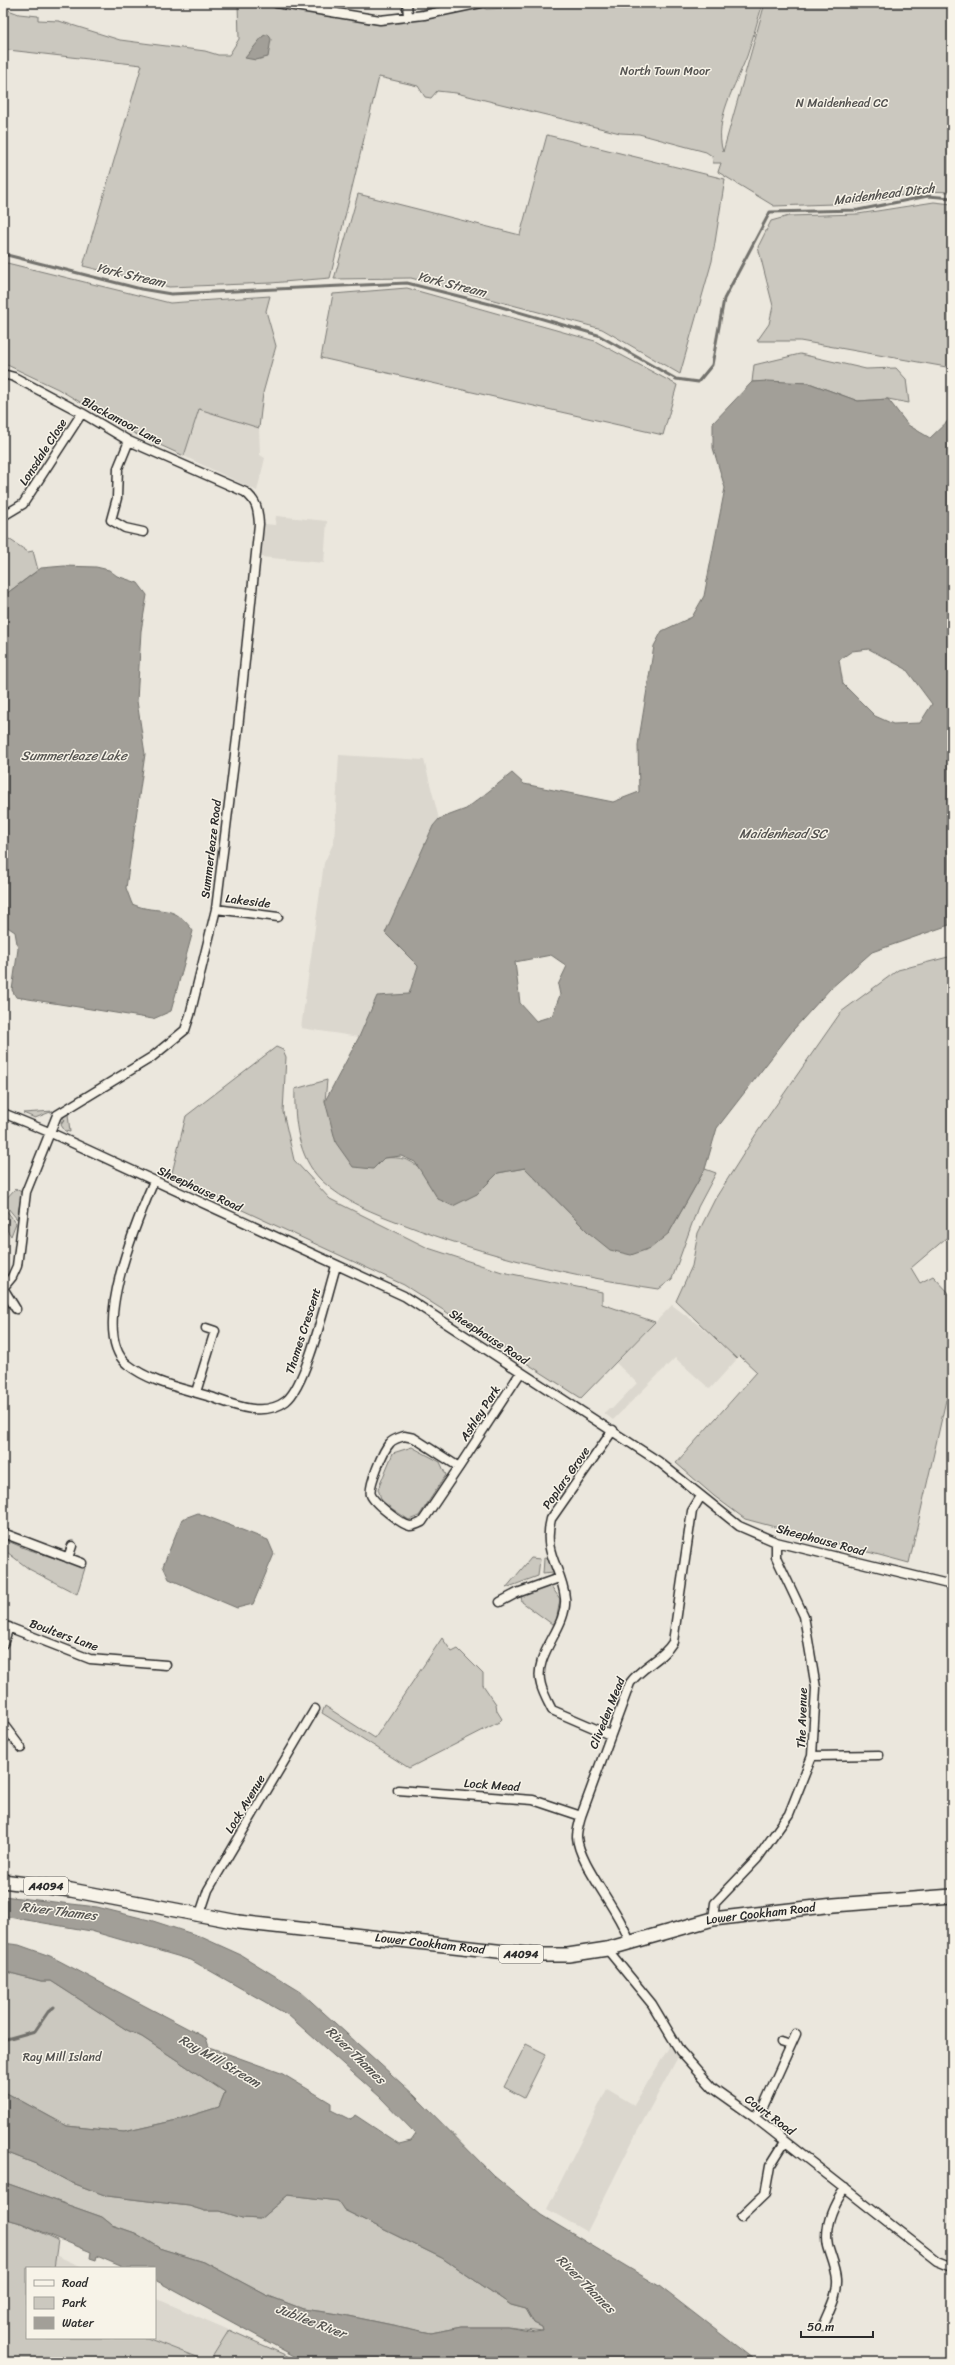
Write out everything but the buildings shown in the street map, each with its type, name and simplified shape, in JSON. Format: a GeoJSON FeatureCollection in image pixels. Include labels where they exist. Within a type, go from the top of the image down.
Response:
{"type":"FeatureCollection","features":[{"type":"Feature","properties":{"kind":"main road","name":"Lower Cookham Road"},"geometry":{"type":"LineString","coordinates":[[3,1881],[71,1890],[238,1922],[534,1955],[568,1955],[607,1949],[630,1944],[713,1919],[834,1905],[952,1896]]}},
{"type":"Feature","properties":{"kind":"street"},"geometry":{"type":"LineString","coordinates":[[276,3],[380,20],[481,3]]}},
{"type":"Feature","properties":{"kind":"street"},"geometry":{"type":"LineString","coordinates":[[407,3],[408,16]]}},
{"type":"Feature","properties":{"kind":"street","name":"Blackamoor Lane"},"geometry":{"type":"LineString","coordinates":[[3,374],[14,377],[82,413],[129,441],[252,497]]}},
{"type":"Feature","properties":{"kind":"street","name":"Lonsdale Close"},"geometry":{"type":"LineString","coordinates":[[3,516],[23,504],[82,413]]}},
{"type":"Feature","properties":{"kind":"street"},"geometry":{"type":"LineString","coordinates":[[129,441],[118,468],[116,498],[110,520],[125,528],[143,532]]}},
{"type":"Feature","properties":{"kind":"street","name":"Summerleaze Road"},"geometry":{"type":"LineString","coordinates":[[3,1288],[12,1278],[17,1266],[26,1192],[57,1115],[152,1056],[185,1030],[190,1016],[216,909],[237,738],[258,539],[257,505],[252,497]]}},
{"type":"Feature","properties":{"kind":"street","name":"Lakeside"},"geometry":{"type":"LineString","coordinates":[[216,909],[278,917]]}},
{"type":"Feature","properties":{"kind":"street","name":"Sheephouse Road"},"geometry":{"type":"LineString","coordinates":[[3,1113],[49,1132],[336,1266],[404,1296],[613,1430],[658,1461],[739,1526],[776,1542],[952,1585]]}},
{"type":"Feature","properties":{"kind":"street","name":"Thames Crescent"},"geometry":{"type":"LineString","coordinates":[[154,1181],[123,1259],[113,1314],[113,1339],[126,1363],[149,1379],[196,1392],[247,1410],[267,1408],[286,1401],[301,1380],[336,1266]]}},
{"type":"Feature","properties":{"kind":"street"},"geometry":{"type":"LineString","coordinates":[[3,1288],[16,1309]]}},
{"type":"Feature","properties":{"kind":"street"},"geometry":{"type":"LineString","coordinates":[[196,1392],[216,1327],[206,1328]]}},
{"type":"Feature","properties":{"kind":"street","name":"Ashley Park"},"geometry":{"type":"LineString","coordinates":[[459,1467],[414,1438],[399,1438],[390,1442],[387,1447],[373,1481],[372,1496],[399,1521],[410,1526],[422,1522],[459,1467],[521,1372]]}},
{"type":"Feature","properties":{"kind":"street","name":"Poplars Grove"},"geometry":{"type":"LineString","coordinates":[[610,1735],[552,1710],[540,1684],[541,1666],[562,1618],[565,1599],[548,1545],[547,1533],[551,1519],[613,1430]]}},
{"type":"Feature","properties":{"kind":"street","name":"Cliveden Mead"},"geometry":{"type":"LineString","coordinates":[[630,1944],[626,1930],[584,1858],[577,1837],[581,1816],[630,1683],[638,1671],[666,1653],[673,1642],[692,1511],[700,1496]]}},
{"type":"Feature","properties":{"kind":"street"},"geometry":{"type":"LineString","coordinates":[[3,1534],[82,1563]]}},
{"type":"Feature","properties":{"kind":"street","name":"The Avenue"},"geometry":{"type":"LineString","coordinates":[[713,1919],[716,1903],[756,1859],[789,1814],[812,1756],[816,1688],[808,1638],[804,1616],[776,1557],[776,1542]]}},
{"type":"Feature","properties":{"kind":"street"},"geometry":{"type":"LineString","coordinates":[[68,1558],[72,1546]]}},
{"type":"Feature","properties":{"kind":"street"},"geometry":{"type":"LineString","coordinates":[[500,1602],[517,1593],[559,1578]]}},
{"type":"Feature","properties":{"kind":"street"},"geometry":{"type":"LineString","coordinates":[[3,1644],[6,1626]]}},
{"type":"Feature","properties":{"kind":"street","name":"Boulters Lane"},"geometry":{"type":"LineString","coordinates":[[6,1626],[90,1659],[166,1665]]}},
{"type":"Feature","properties":{"kind":"street","name":"Lock Avenue"},"geometry":{"type":"LineString","coordinates":[[200,1914],[208,1890],[315,1709]]}},
{"type":"Feature","properties":{"kind":"street"},"geometry":{"type":"LineString","coordinates":[[3,1724],[21,1748]]}},
{"type":"Feature","properties":{"kind":"street"},"geometry":{"type":"LineString","coordinates":[[812,1756],[879,1755]]}},
{"type":"Feature","properties":{"kind":"street","name":"Lock Mead"},"geometry":{"type":"LineString","coordinates":[[398,1790],[533,1800],[581,1816]]}},
{"type":"Feature","properties":{"kind":"street","name":"Court Road"},"geometry":{"type":"LineString","coordinates":[[607,1949],[652,2004],[680,2051],[713,2088],[754,2117],[846,2188],[937,2261],[952,2267]]}},
{"type":"Feature","properties":{"kind":"street"},"geometry":{"type":"LineString","coordinates":[[754,2117],[763,2107],[796,2034]]}},
{"type":"Feature","properties":{"kind":"street"},"geometry":{"type":"LineString","coordinates":[[781,2042],[790,2045]]}},
{"type":"Feature","properties":{"kind":"street"},"geometry":{"type":"LineString","coordinates":[[741,2217],[765,2194],[770,2166],[785,2142]]}},
{"type":"Feature","properties":{"kind":"street"},"geometry":{"type":"LineString","coordinates":[[823,2325],[836,2294],[837,2278],[828,2244],[828,2227],[838,2199],[846,2188]]}},
{"type":"Feature","properties":{"kind":"shaded area"},"geometry":{"type":"Polygon","coordinates":[[[199,408],[259,428],[260,455],[265,458],[257,491],[184,456],[199,408]]]}},
{"type":"Feature","properties":{"kind":"shaded area"},"geometry":{"type":"Polygon","coordinates":[[[276,516],[327,521],[324,563],[261,557],[265,524],[275,525],[276,516]]]}},
{"type":"Feature","properties":{"kind":"shaded area"},"geometry":{"type":"Polygon","coordinates":[[[339,755],[424,760],[439,819],[433,826],[392,917],[418,966],[409,994],[377,996],[359,1037],[301,1028],[324,863],[334,842],[339,755]]]}},
{"type":"Feature","properties":{"kind":"shaded area"},"geometry":{"type":"Polygon","coordinates":[[[672,1305],[700,1326],[737,1359],[710,1389],[675,1358],[613,1420],[604,1413],[609,1408],[612,1409],[637,1383],[616,1363],[672,1305]]]}},
{"type":"Feature","properties":{"kind":"shaded area"},"geometry":{"type":"Polygon","coordinates":[[[671,2044],[678,2057],[636,2134],[587,2232],[547,2209],[607,2089],[634,2105],[671,2044]]]}},
{"type":"Feature","properties":{"kind":"shaded area"},"geometry":{"type":"Polygon","coordinates":[[[55,2255],[83,2267],[54,2267],[55,2255]]]}},
{"type":"Feature","properties":{"kind":"shaded area"},"geometry":{"type":"Polygon","coordinates":[[[156,2298],[229,2330],[209,2362],[150,2339],[156,2339],[156,2298]]]}},
{"type":"Feature","properties":{"kind":"green space"},"geometry":{"type":"Polygon","coordinates":[[[238,3],[279,6],[377,24],[385,23],[410,13],[428,8],[437,8],[446,11],[479,5],[486,9],[617,3],[763,3],[747,56],[723,115],[721,140],[723,152],[765,3],[952,3],[952,192],[924,191],[863,203],[774,206],[718,172],[721,163],[713,163],[712,156],[706,152],[639,134],[620,133],[456,93],[437,91],[431,98],[425,97],[418,86],[379,77],[330,278],[271,283],[169,287],[83,266],[142,65],[8,50],[5,50],[3,56],[3,8],[19,14],[38,16],[38,20],[59,21],[120,40],[205,51],[218,55],[229,55],[239,39],[238,3]]]}},
{"type":"Feature","properties":{"kind":"green space"},"geometry":{"type":"Polygon","coordinates":[[[547,135],[725,179],[712,261],[680,374],[602,329],[411,278],[334,279],[358,194],[520,235],[547,135]]]}},
{"type":"Feature","properties":{"kind":"green space"},"geometry":{"type":"Polygon","coordinates":[[[934,202],[952,204],[952,368],[800,341],[757,341],[769,324],[773,306],[758,247],[771,221],[789,216],[858,214],[934,202]]]}},
{"type":"Feature","properties":{"kind":"green space"},"geometry":{"type":"Polygon","coordinates":[[[3,262],[170,303],[270,296],[266,311],[276,346],[263,393],[259,428],[199,409],[184,456],[127,430],[58,389],[3,363],[3,262]]]}},
{"type":"Feature","properties":{"kind":"green space"},"geometry":{"type":"Polygon","coordinates":[[[407,288],[595,341],[677,385],[663,435],[321,358],[333,294],[407,288]]]}},
{"type":"Feature","properties":{"kind":"green space"},"geometry":{"type":"Polygon","coordinates":[[[800,354],[866,369],[896,368],[906,379],[909,403],[888,399],[858,401],[809,383],[752,382],[754,365],[800,354]]]}},
{"type":"Feature","properties":{"kind":"green space"},"geometry":{"type":"Polygon","coordinates":[[[3,535],[28,552],[33,551],[38,570],[6,594],[3,593],[3,535]]]}},
{"type":"Feature","properties":{"kind":"green space"},"geometry":{"type":"Polygon","coordinates":[[[952,956],[952,1233],[911,1268],[920,1283],[933,1276],[952,1296],[952,1395],[946,1400],[909,1563],[745,1519],[714,1496],[676,1463],[757,1372],[740,1356],[737,1359],[676,1301],[692,1266],[698,1233],[715,1199],[758,1131],[841,1012],[898,970],[952,956]]]}},
{"type":"Feature","properties":{"kind":"green space"},"geometry":{"type":"Polygon","coordinates":[[[276,1047],[283,1050],[286,1057],[283,1112],[294,1160],[330,1199],[428,1248],[502,1272],[602,1292],[602,1304],[655,1322],[581,1398],[404,1285],[171,1177],[186,1116],[276,1047]]]}},
{"type":"Feature","properties":{"kind":"green space"},"geometry":{"type":"Polygon","coordinates":[[[327,1080],[325,1101],[373,1169],[384,1158],[405,1159],[418,1167],[424,1173],[438,1199],[477,1194],[498,1173],[525,1168],[589,1233],[669,1233],[705,1169],[716,1173],[698,1207],[672,1279],[659,1289],[594,1278],[530,1264],[466,1246],[381,1216],[339,1195],[321,1180],[313,1171],[302,1149],[295,1113],[295,1089],[327,1080]]]}},
{"type":"Feature","properties":{"kind":"green space"},"geometry":{"type":"Polygon","coordinates":[[[53,1111],[35,1118],[23,1113],[53,1111]]]}},
{"type":"Feature","properties":{"kind":"green space"},"geometry":{"type":"Polygon","coordinates":[[[65,1114],[68,1114],[70,1132],[65,1131],[61,1125],[65,1119],[61,1123],[65,1114]]]}},
{"type":"Feature","properties":{"kind":"green space"},"geometry":{"type":"Polygon","coordinates":[[[15,1189],[22,1192],[17,1219],[3,1202],[15,1189]]]}},
{"type":"Feature","properties":{"kind":"green space"},"geometry":{"type":"Polygon","coordinates":[[[3,1206],[16,1223],[11,1236],[7,1230],[8,1220],[3,1212],[3,1206]]]}},
{"type":"Feature","properties":{"kind":"green space"},"geometry":{"type":"Polygon","coordinates":[[[412,1447],[440,1462],[446,1475],[419,1516],[409,1520],[382,1502],[378,1489],[393,1453],[412,1447]]]}},
{"type":"Feature","properties":{"kind":"green space"},"geometry":{"type":"Polygon","coordinates":[[[3,1539],[24,1548],[85,1568],[77,1594],[29,1569],[3,1549],[3,1539]]]}},
{"type":"Feature","properties":{"kind":"green space"},"geometry":{"type":"Polygon","coordinates":[[[531,1558],[540,1559],[538,1576],[506,1588],[531,1558]]]}},
{"type":"Feature","properties":{"kind":"green space"},"geometry":{"type":"Polygon","coordinates":[[[544,1558],[549,1559],[553,1573],[543,1574],[544,1558]]]}},
{"type":"Feature","properties":{"kind":"green space"},"geometry":{"type":"Polygon","coordinates":[[[551,1586],[560,1599],[556,1622],[552,1624],[522,1602],[521,1596],[525,1592],[551,1586]]]}},
{"type":"Feature","properties":{"kind":"green space"},"geometry":{"type":"Polygon","coordinates":[[[442,1638],[452,1652],[458,1649],[483,1674],[483,1685],[496,1704],[497,1711],[502,1719],[499,1722],[409,1768],[322,1713],[325,1706],[375,1738],[442,1638]]]}},
{"type":"Feature","properties":{"kind":"green space","name":"Ray Mill Island"},"geometry":{"type":"Polygon","coordinates":[[[3,1971],[41,1981],[51,1981],[127,2030],[142,2037],[225,2092],[219,2107],[177,2120],[124,2132],[67,2126],[3,2091],[3,1971]]]}},
{"type":"Feature","properties":{"kind":"green space"},"geometry":{"type":"Polygon","coordinates":[[[526,2044],[546,2054],[524,2098],[504,2087],[526,2044]]]}},
{"type":"Feature","properties":{"kind":"green space"},"geometry":{"type":"Polygon","coordinates":[[[3,2151],[36,2164],[70,2182],[107,2196],[189,2206],[205,2211],[220,2211],[242,2218],[260,2219],[288,2195],[339,2201],[344,2210],[442,2258],[511,2305],[526,2309],[534,2323],[542,2327],[543,2331],[507,2327],[461,2327],[431,2333],[339,2314],[303,2309],[266,2295],[204,2262],[162,2249],[135,2233],[112,2225],[102,2217],[3,2182],[3,2151]]]}},
{"type":"Feature","properties":{"kind":"green space"},"geometry":{"type":"Polygon","coordinates":[[[3,2218],[21,2223],[58,2240],[54,2267],[26,2267],[26,2339],[150,2339],[209,2362],[3,2362],[3,2218]]]}},
{"type":"Feature","properties":{"kind":"green space"},"geometry":{"type":"Polygon","coordinates":[[[229,2330],[301,2362],[209,2362],[229,2330]]]}},
{"type":"Feature","properties":{"kind":"water"},"geometry":{"type":"Polygon","coordinates":[[[268,34],[271,39],[268,57],[256,60],[245,58],[263,36],[268,34]]]}},
{"type":"Feature","properties":{"kind":"water","name":"Maidenhead SC"},"geometry":{"type":"Polygon","coordinates":[[[767,381],[809,383],[858,401],[888,399],[908,425],[930,438],[952,417],[952,924],[872,952],[830,989],[793,1030],[717,1128],[705,1169],[669,1233],[651,1248],[631,1255],[610,1250],[589,1233],[525,1168],[498,1173],[477,1194],[453,1206],[438,1199],[415,1162],[401,1156],[384,1158],[373,1169],[353,1167],[336,1143],[325,1101],[359,1037],[377,996],[409,994],[418,966],[385,933],[433,826],[439,819],[466,809],[512,773],[524,784],[613,802],[639,792],[638,745],[654,646],[662,631],[692,617],[704,596],[725,488],[713,448],[713,423],[752,382],[767,381]],[[869,649],[852,651],[839,660],[843,684],[875,716],[893,724],[920,723],[932,704],[906,669],[869,649]],[[551,955],[515,962],[520,1003],[536,1021],[552,1016],[560,995],[558,985],[567,966],[551,955]]]}},
{"type":"Feature","properties":{"kind":"water","name":"Summerleaze Lake"},"geometry":{"type":"Polygon","coordinates":[[[64,566],[96,567],[109,570],[117,576],[138,583],[147,595],[141,631],[137,701],[145,754],[126,888],[132,904],[150,909],[172,912],[179,916],[193,931],[171,1011],[153,1019],[16,997],[12,990],[18,949],[15,932],[3,924],[3,593],[6,594],[41,568],[64,566]]]}},
{"type":"Feature","properties":{"kind":"water"},"geometry":{"type":"Polygon","coordinates":[[[198,1513],[268,1540],[274,1554],[253,1604],[237,1608],[169,1579],[163,1566],[182,1519],[198,1513]]]}},
{"type":"Feature","properties":{"kind":"water"},"geometry":{"type":"Polygon","coordinates":[[[3,1896],[97,1907],[153,1921],[199,1936],[241,1955],[301,1992],[414,2095],[494,2176],[541,2215],[659,2286],[757,2362],[305,2362],[156,2281],[156,2267],[123,2267],[97,2256],[96,2260],[90,2258],[91,2252],[21,2223],[3,2218],[3,2182],[102,2217],[112,2225],[135,2233],[162,2249],[204,2262],[266,2295],[303,2309],[339,2314],[431,2333],[461,2327],[507,2327],[535,2332],[543,2331],[542,2327],[534,2323],[526,2309],[511,2305],[442,2258],[344,2210],[338,2201],[288,2195],[260,2219],[242,2218],[220,2211],[205,2211],[189,2206],[107,2196],[70,2182],[36,2164],[3,2151],[3,2091],[67,2126],[124,2132],[177,2120],[219,2107],[225,2092],[142,2037],[127,2030],[51,1981],[41,1981],[3,1971],[3,1943],[19,1945],[50,1956],[206,2038],[209,2047],[281,2073],[331,2103],[331,2110],[351,2120],[355,2115],[399,2144],[411,2141],[416,2134],[380,2097],[288,2015],[191,1960],[91,1931],[3,1916],[3,1896]]]}},
{"type":"Feature","properties":{"kind":"waterway","name":"York Stream"},"geometry":{"type":"LineString","coordinates":[[3,254],[141,289],[171,294],[407,283],[498,306],[598,335],[676,379],[698,382],[712,365],[724,299],[770,212],[858,210],[928,196],[952,198]]}},
{"type":"Feature","properties":{"kind":"waterway"},"geometry":{"type":"LineString","coordinates":[[3,2040],[35,2031],[48,2012],[54,2007]]}},
{"type":"Feature","properties":{"kind":"park label","name":"North Town Moor"},"geometry":{"type":"Point","coordinates":[665,71]}},
{"type":"Feature","properties":{"kind":"park label","name":"N Maidenhead CC"},"geometry":{"type":"Point","coordinates":[842,103]}},
{"type":"Feature","properties":{"kind":"water label","name":"Maidenhead Ditch"},"geometry":{"type":"Point","coordinates":[884,194]}},
{"type":"Feature","properties":{"kind":"water label","name":"River Thames"},"geometry":{"type":"Point","coordinates":[59,1911]}},
{"type":"Feature","properties":{"kind":"water label","name":"River Thames"},"geometry":{"type":"Point","coordinates":[356,2055]}},
{"type":"Feature","properties":{"kind":"water label","name":"Ray Mill Stream"},"geometry":{"type":"Point","coordinates":[220,2061]}},
{"type":"Feature","properties":{"kind":"water label","name":"River Thames"},"geometry":{"type":"Point","coordinates":[586,2284]}},
{"type":"Feature","properties":{"kind":"water label","name":"Jubilee River"},"geometry":{"type":"Point","coordinates":[311,2321]}}]}
